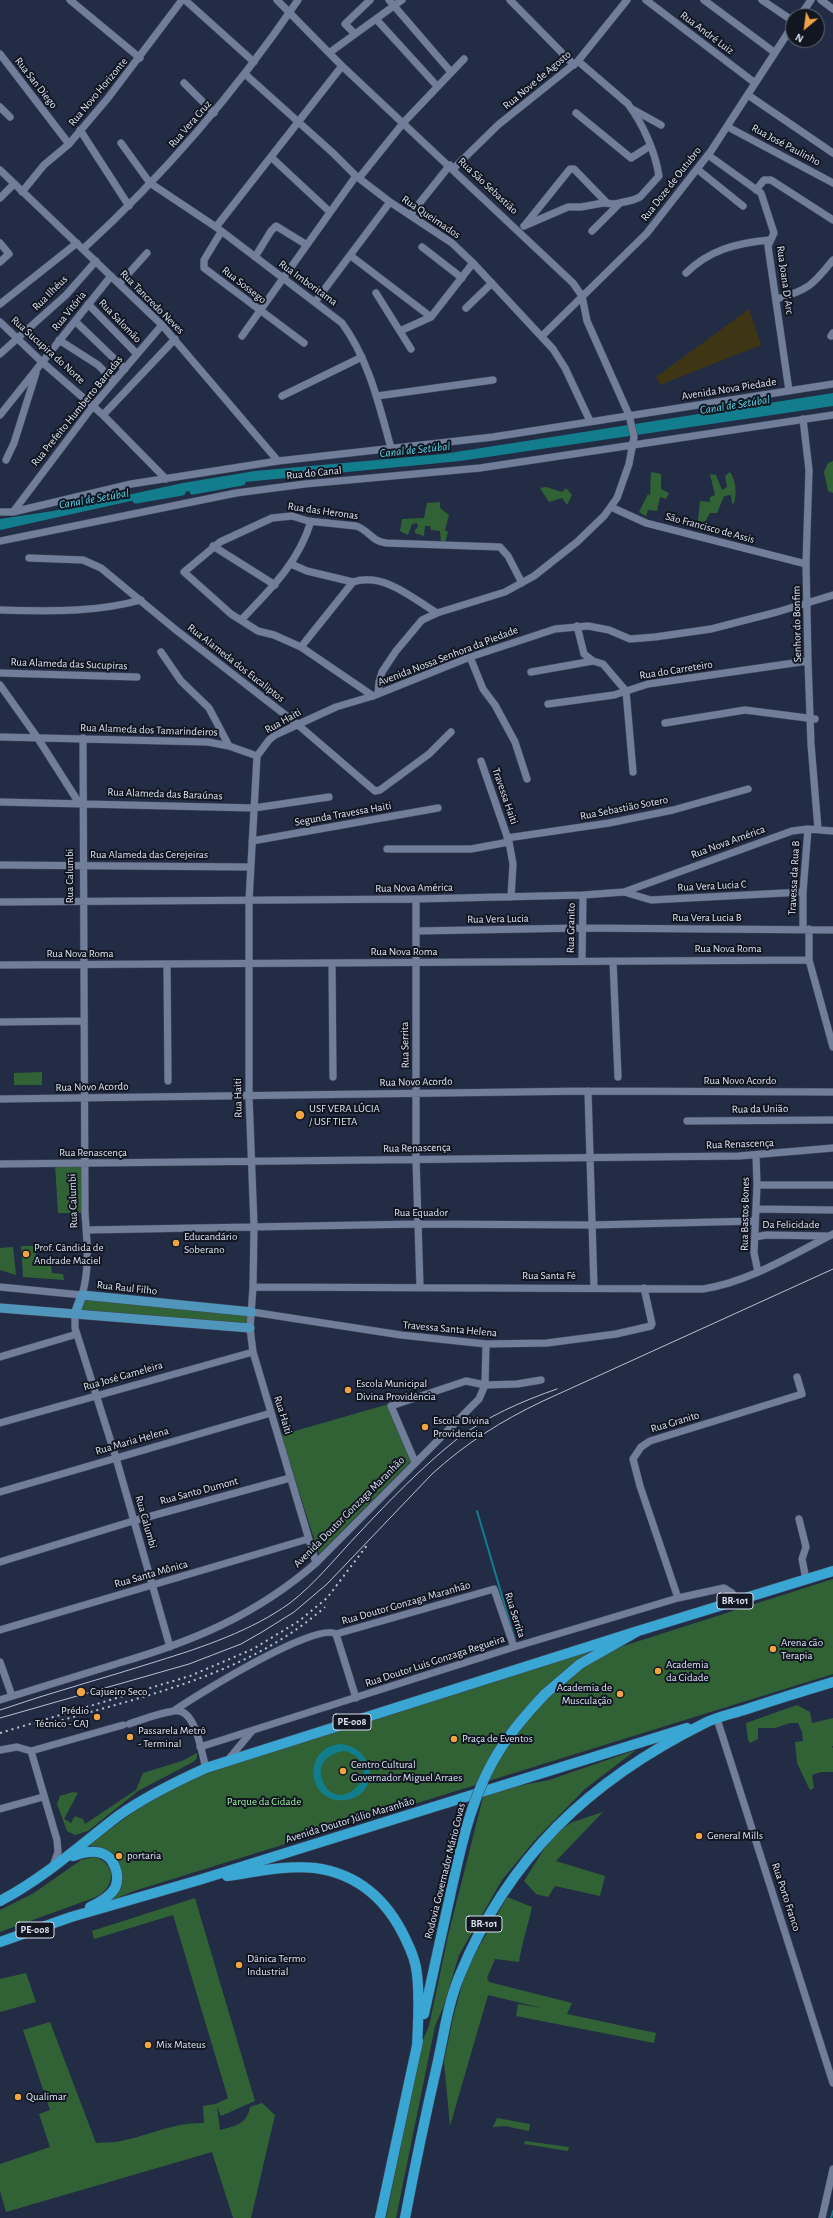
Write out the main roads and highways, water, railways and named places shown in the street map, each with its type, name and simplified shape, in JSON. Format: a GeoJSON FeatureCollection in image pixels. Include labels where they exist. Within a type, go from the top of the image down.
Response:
{"type":"FeatureCollection","features":[{"type":"Feature","properties":{"kind":"highway","name":"Rodovia Governador Mário Covas"},"geometry":{"type":"LineString","coordinates":[[380,2218],[462,1846],[477,1796],[502,1746],[523,1718],[545,1694],[580,1664],[638,1631],[833,1571]]}},
{"type":"Feature","properties":{"kind":"highway","name":"PE-008"},"geometry":{"type":"LineString","coordinates":[[0,1901],[51,1870],[141,1800],[166,1786],[206,1768],[638,1631]]}},
{"type":"Feature","properties":{"kind":"highway","name":"BR-101"},"geometry":{"type":"LineString","coordinates":[[404,2218],[448,2015],[459,1979],[499,1898],[536,1848],[569,1814],[628,1766],[706,1722],[833,1682]]}},
{"type":"Feature","properties":{"kind":"highway","name":"Avenida Doutor Júlio Maranhão"},"geometry":{"type":"LineString","coordinates":[[0,1942],[70,1917],[199,1880],[706,1722]]}},
{"type":"Feature","properties":{"kind":"highway"},"geometry":{"type":"LineString","coordinates":[[64,1860],[90,1851],[100,1852],[110,1858],[118,1874],[114,1889],[108,1897],[70,1917]]}},
{"type":"Feature","properties":{"kind":"highway"},"geometry":{"type":"LineString","coordinates":[[199,1880],[296,1868],[315,1868],[346,1876],[373,1894],[384,1903],[396,1919],[410,1950],[417,1973],[419,2006],[417,2047]]}},
{"type":"Feature","properties":{"kind":"main road","name":"Rua Raul Filho"},"geometry":{"type":"LineString","coordinates":[[82,1296],[252,1312]]}},
{"type":"Feature","properties":{"kind":"main road","name":"Rua Calumbi"},"geometry":{"type":"LineString","coordinates":[[75,1314],[82,1296]]}},
{"type":"Feature","properties":{"kind":"main road"},"geometry":{"type":"LineString","coordinates":[[0,1308],[250,1328]]}},
{"type":"Feature","properties":{"kind":"main road"},"geometry":{"type":"LineString","coordinates":[[0,1896],[22,1889]]}},
{"type":"Feature","properties":{"kind":"waterway","name":"Canal de Setúbal"},"geometry":{"type":"LineString","coordinates":[[193,491],[242,482]]}},
{"type":"Feature","properties":{"kind":"waterway","name":"Canal de Setúbal"},"geometry":{"type":"LineString","coordinates":[[136,500],[182,492]]}},
{"type":"Feature","properties":{"kind":"waterway"},"geometry":{"type":"LineString","coordinates":[[477,1511],[515,1640]]}},
{"type":"Feature","properties":{"kind":"waterway"},"geometry":{"type":"LineString","coordinates":[[831,2218],[833,2211]]}},
{"type":"Feature","properties":{"kind":"tram line"},"geometry":{"type":"LineString","coordinates":[[0,1718],[189,1664],[241,1644],[294,1612],[327,1584],[432,1474],[484,1433],[543,1401],[833,1269]]}},
{"type":"Feature","properties":{"kind":"tram line"},"geometry":{"type":"LineString","coordinates":[[0,1710],[192,1650],[243,1630],[275,1613],[309,1587],[394,1496],[457,1439],[505,1410],[557,1389]]}},
{"type":"Feature","properties":{"kind":"railway"},"geometry":{"type":"LineString","coordinates":[[0,1733],[190,1676],[253,1649],[299,1621],[327,1598],[368,1544]]}},
{"type":"Feature","properties":{"kind":"railway"},"geometry":{"type":"LineString","coordinates":[[56,1722],[162,1691],[231,1665],[264,1649],[295,1630],[325,1607]]}},
{"type":"Feature","properties":{"kind":"place","name":"USF VERA LÚCIA / USF TIETA"},"geometry":{"type":"Point","coordinates":[300,1115]}},
{"type":"Feature","properties":{"kind":"place","name":"Educandário Soberano"},"geometry":{"type":"Point","coordinates":[176,1243]}},
{"type":"Feature","properties":{"kind":"place","name":"Prof. Cândida de Andrade Maciel"},"geometry":{"type":"Point","coordinates":[26,1254]}},
{"type":"Feature","properties":{"kind":"place","name":"Escola Municipal Divina Providência"},"geometry":{"type":"Point","coordinates":[348,1390]}},
{"type":"Feature","properties":{"kind":"place","name":"Escola Divina Providencia"},"geometry":{"type":"Point","coordinates":[425,1427]}},
{"type":"Feature","properties":{"kind":"place","name":"Arena cão Terapia"},"geometry":{"type":"Point","coordinates":[773,1649]}},
{"type":"Feature","properties":{"kind":"place","name":"Academia da Cidade"},"geometry":{"type":"Point","coordinates":[658,1671]}},
{"type":"Feature","properties":{"kind":"place","name":"Cajueiro Seco"},"geometry":{"type":"Point","coordinates":[81,1692]}},
{"type":"Feature","properties":{"kind":"place","name":"Academia de Musculação"},"geometry":{"type":"Point","coordinates":[620,1694]}},
{"type":"Feature","properties":{"kind":"place","name":"Prédio Técnico - CAJ"},"geometry":{"type":"Point","coordinates":[97,1717]}},
{"type":"Feature","properties":{"kind":"place","name":"Passarela Metrô - Terminal"},"geometry":{"type":"Point","coordinates":[130,1737]}},
{"type":"Feature","properties":{"kind":"place","name":"Praça de Eventos"},"geometry":{"type":"Point","coordinates":[454,1739]}},
{"type":"Feature","properties":{"kind":"place","name":"Centro Cultural Governador Miguel Arraes"},"geometry":{"type":"Point","coordinates":[343,1771]}},
{"type":"Feature","properties":{"kind":"place","name":"General Mills"},"geometry":{"type":"Point","coordinates":[699,1836]}},
{"type":"Feature","properties":{"kind":"place","name":"portaria"},"geometry":{"type":"Point","coordinates":[119,1856]}},
{"type":"Feature","properties":{"kind":"place","name":"Dânica Termo Industrial"},"geometry":{"type":"Point","coordinates":[239,1965]}},
{"type":"Feature","properties":{"kind":"place","name":"Mix Mateus"},"geometry":{"type":"Point","coordinates":[148,2045]}},
{"type":"Feature","properties":{"kind":"place","name":"Qualimar"},"geometry":{"type":"Point","coordinates":[18,2097]}},
{"type":"Feature","properties":{"kind":"park label","name":"Parque da Cidade"},"geometry":{"type":"Point","coordinates":[264,1802]}}]}
